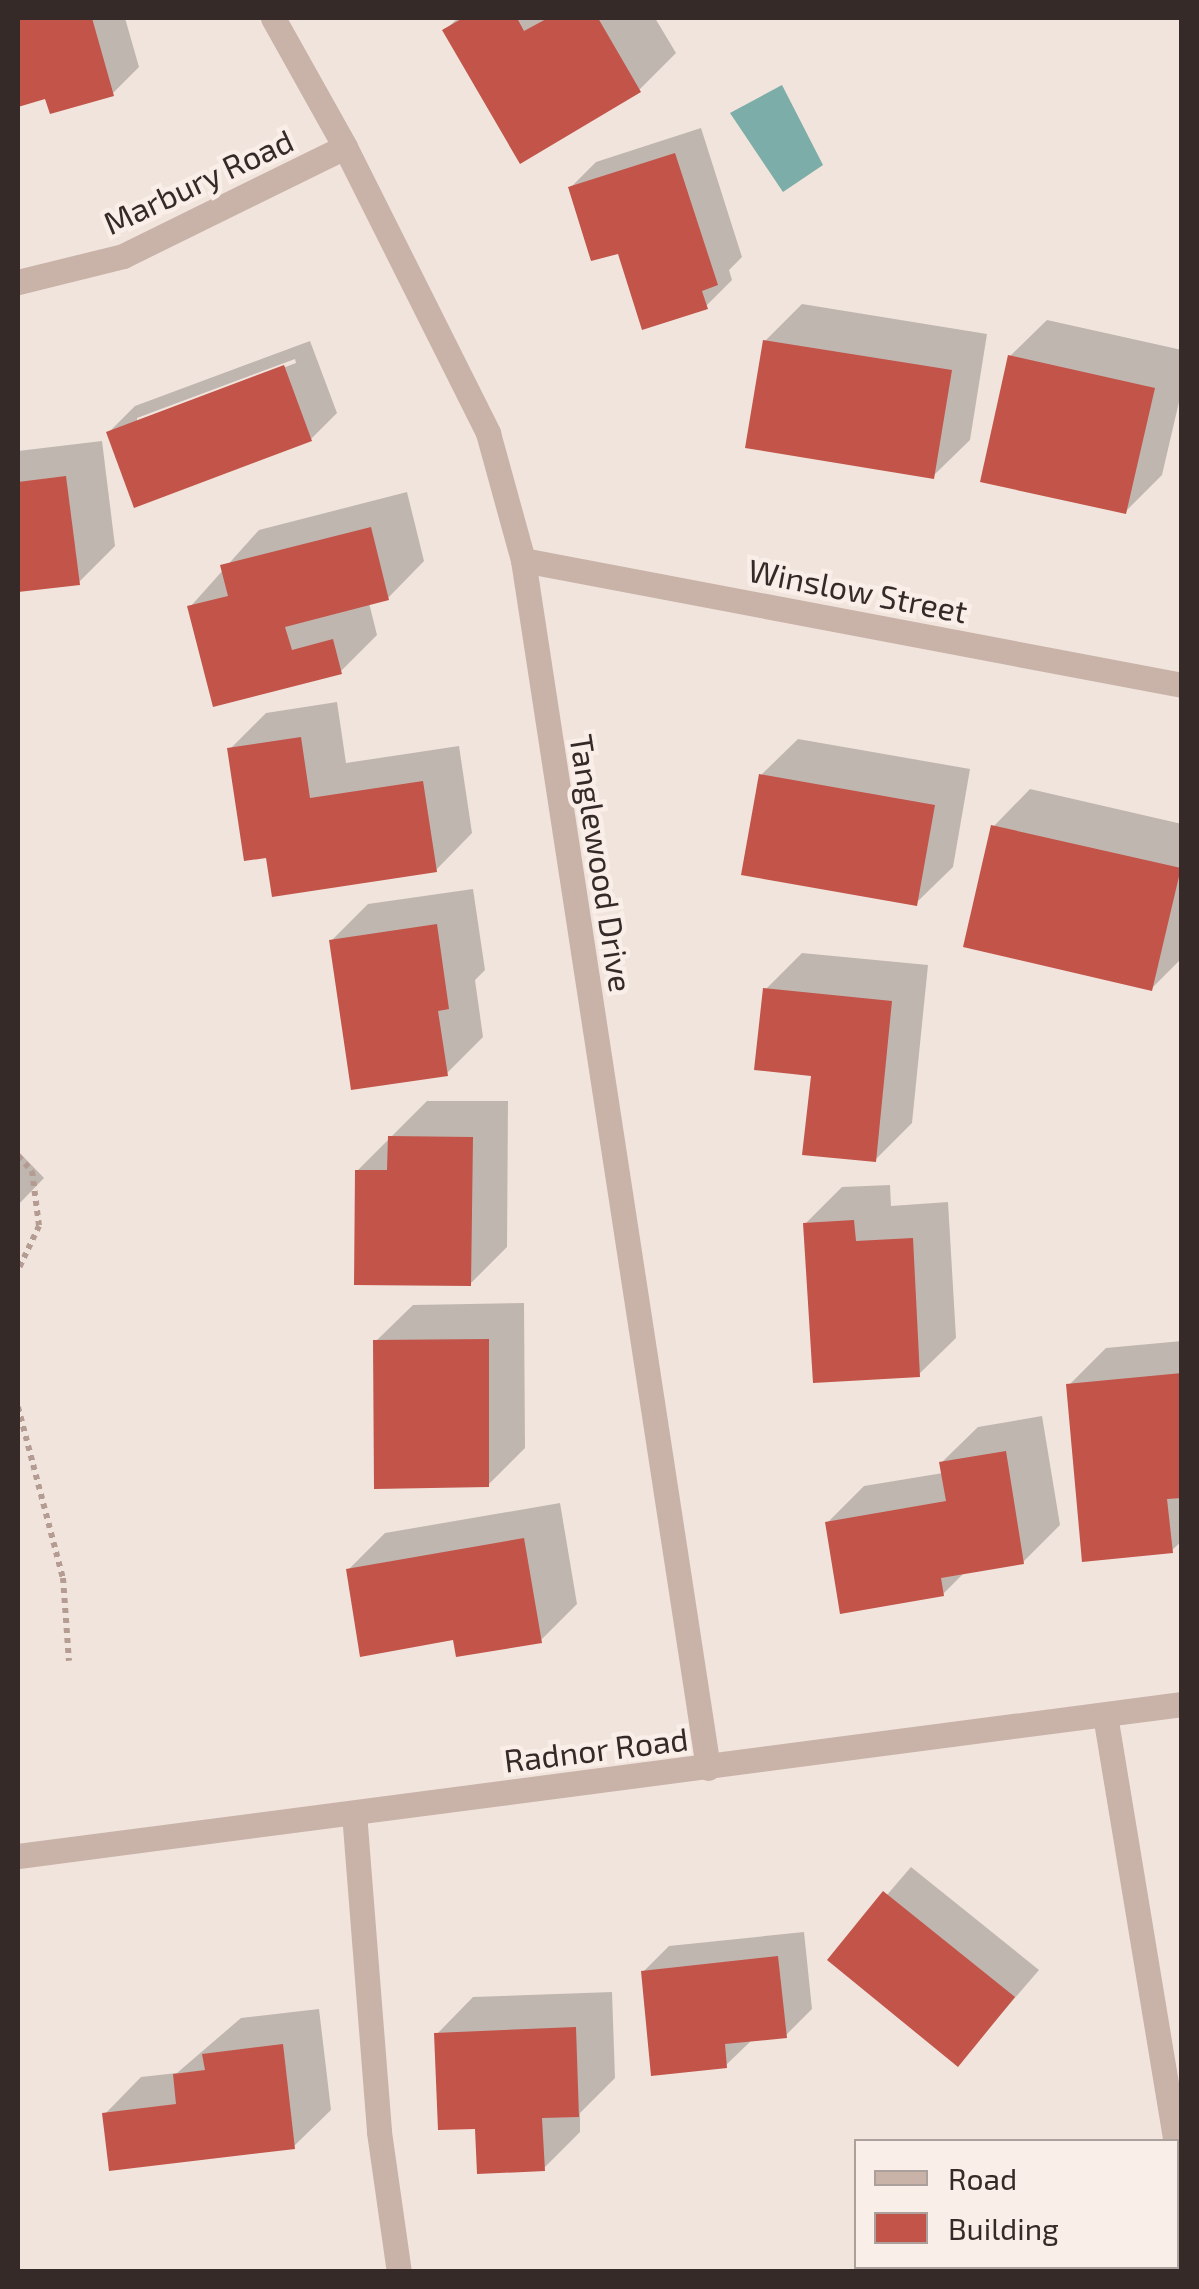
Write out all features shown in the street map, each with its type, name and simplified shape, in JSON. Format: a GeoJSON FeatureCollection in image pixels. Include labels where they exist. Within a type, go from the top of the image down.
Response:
{"type":"FeatureCollection","features":[{"type":"Feature","properties":{"kind":"street","name":"Tanglewood Drive"},"geometry":{"type":"LineString","coordinates":[[274,18],[346,148],[488,433],[523,560],[708,1768]]}},
{"type":"Feature","properties":{"kind":"street","name":"Marbury Road"},"geometry":{"type":"LineString","coordinates":[[18,282],[123,256],[346,148]]}},
{"type":"Feature","properties":{"kind":"street","name":"Winslow Street"},"geometry":{"type":"LineString","coordinates":[[523,560],[1182,685]]}},
{"type":"Feature","properties":{"kind":"street","name":"Radnor Road"},"geometry":{"type":"LineString","coordinates":[[18,1856],[1182,1704]]}},
{"type":"Feature","properties":{"kind":"street"},"geometry":{"type":"LineString","coordinates":[[1105,1715],[1176,2139]]}},
{"type":"Feature","properties":{"kind":"street"},"geometry":{"type":"LineString","coordinates":[[354,1813],[380,2132],[399,2272]]}},
{"type":"Feature","properties":{"kind":"path"},"geometry":{"type":"LineString","coordinates":[[18,1156],[32,1171],[38,1226],[18,1270]]}},
{"type":"Feature","properties":{"kind":"path"},"geometry":{"type":"LineString","coordinates":[[18,1407],[63,1578],[69,1661]]}},
{"type":"Feature","properties":{"kind":"water"},"geometry":{"type":"Polygon","coordinates":[[[782,85],[823,165],[783,192],[730,113],[782,85]]]}},
{"type":"Feature","properties":{"kind":"building"},"geometry":{"type":"Polygon","coordinates":[[[18,18],[92,18],[114,96],[50,114],[45,99],[18,107],[18,18]]]}},
{"type":"Feature","properties":{"kind":"building"},"geometry":{"type":"Polygon","coordinates":[[[463,18],[517,18],[524,31],[548,18],[598,18],[641,92],[520,164],[442,30],[463,18]]]}},
{"type":"Feature","properties":{"kind":"building"},"geometry":{"type":"Polygon","coordinates":[[[675,153],[718,285],[702,291],[708,309],[642,330],[618,254],[591,261],[568,187],[675,153]]]}},
{"type":"Feature","properties":{"kind":"building"},"geometry":{"type":"Polygon","coordinates":[[[763,340],[952,370],[934,479],[745,448],[763,340]]]}},
{"type":"Feature","properties":{"kind":"building"},"geometry":{"type":"Polygon","coordinates":[[[1008,355],[1155,388],[1126,514],[980,482],[1008,355]]]}},
{"type":"Feature","properties":{"kind":"building"},"geometry":{"type":"Polygon","coordinates":[[[284,365],[312,441],[134,508],[106,432],[284,365]]]}},
{"type":"Feature","properties":{"kind":"building"},"geometry":{"type":"Polygon","coordinates":[[[66,476],[80,585],[18,592],[18,482],[66,476]]]}},
{"type":"Feature","properties":{"kind":"building"},"geometry":{"type":"Polygon","coordinates":[[[371,527],[389,600],[285,627],[292,650],[333,639],[342,674],[213,707],[187,606],[228,596],[220,565],[371,527]]]}},
{"type":"Feature","properties":{"kind":"building"},"geometry":{"type":"Polygon","coordinates":[[[301,737],[310,798],[423,781],[437,872],[272,897],[266,858],[244,861],[227,748],[301,737]]]}},
{"type":"Feature","properties":{"kind":"building"},"geometry":{"type":"Polygon","coordinates":[[[759,774],[935,805],[917,906],[741,875],[759,774]]]}},
{"type":"Feature","properties":{"kind":"building"},"geometry":{"type":"Polygon","coordinates":[[[991,825],[1181,868],[1152,991],[963,947],[991,825]]]}},
{"type":"Feature","properties":{"kind":"building"},"geometry":{"type":"Polygon","coordinates":[[[437,924],[449,1009],[438,1011],[448,1076],[351,1090],[329,940],[437,924]]]}},
{"type":"Feature","properties":{"kind":"building"},"geometry":{"type":"Polygon","coordinates":[[[763,988],[892,1001],[876,1162],[802,1155],[811,1076],[754,1070],[763,988]]]}},
{"type":"Feature","properties":{"kind":"building"},"geometry":{"type":"Polygon","coordinates":[[[388,1136],[473,1137],[471,1286],[354,1285],[355,1170],[387,1170],[388,1136]]]}},
{"type":"Feature","properties":{"kind":"building"},"geometry":{"type":"Polygon","coordinates":[[[854,1220],[856,1241],[913,1238],[920,1377],[813,1383],[803,1223],[854,1220]]]}},
{"type":"Feature","properties":{"kind":"building"},"geometry":{"type":"Polygon","coordinates":[[[489,1339],[489,1487],[374,1489],[373,1340],[489,1339]]]}},
{"type":"Feature","properties":{"kind":"building"},"geometry":{"type":"Polygon","coordinates":[[[1182,1373],[1182,1498],[1167,1499],[1173,1553],[1082,1562],[1066,1384],[1182,1373]]]}},
{"type":"Feature","properties":{"kind":"building"},"geometry":{"type":"Polygon","coordinates":[[[1006,1451],[1024,1564],[941,1578],[944,1596],[840,1614],[825,1522],[946,1501],[939,1462],[1006,1451]]]}},
{"type":"Feature","properties":{"kind":"building"},"geometry":{"type":"Polygon","coordinates":[[[524,1538],[542,1643],[456,1657],[453,1640],[360,1657],[346,1569],[524,1538]]]}},
{"type":"Feature","properties":{"kind":"building"},"geometry":{"type":"Polygon","coordinates":[[[883,1891],[1015,1997],[958,2067],[827,1960],[883,1891]]]}},
{"type":"Feature","properties":{"kind":"building"},"geometry":{"type":"Polygon","coordinates":[[[778,1956],[787,2038],[725,2044],[727,2068],[651,2076],[641,1971],[778,1956]]]}},
{"type":"Feature","properties":{"kind":"building"},"geometry":{"type":"Polygon","coordinates":[[[576,2027],[579,2117],[542,2118],[545,2171],[477,2174],[475,2129],[438,2130],[434,2033],[576,2027]]]}},
{"type":"Feature","properties":{"kind":"building"},"geometry":{"type":"Polygon","coordinates":[[[283,2044],[295,2149],[109,2171],[102,2113],[176,2104],[173,2074],[205,2070],[202,2054],[283,2044]]]}},
{"type":"Feature","properties":{"kind":"building"},"geometry":{"type":"Polygon","coordinates":[[[1010,2269],[1010,2272],[939,2272],[1010,2269]]]}}]}
